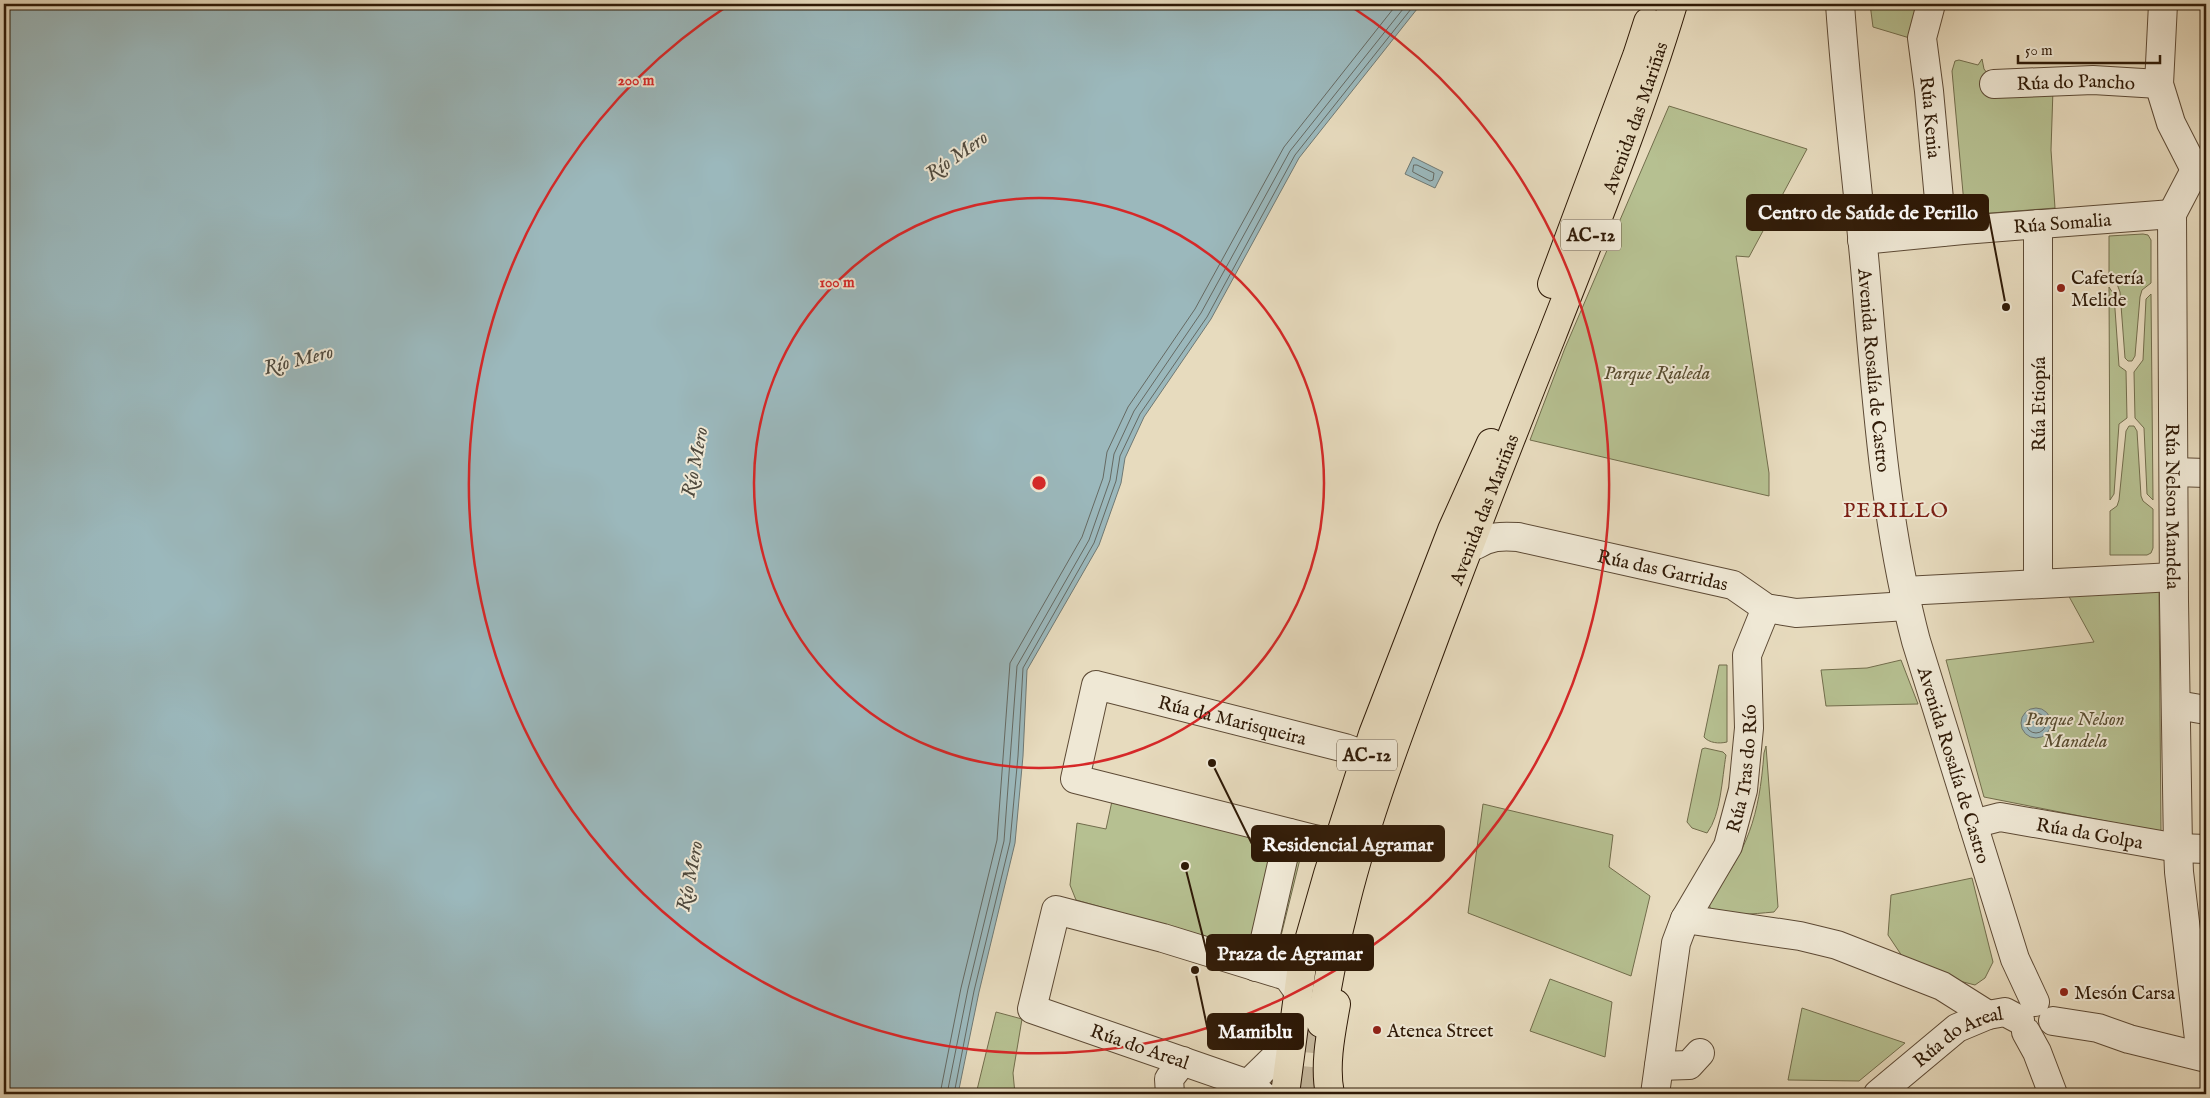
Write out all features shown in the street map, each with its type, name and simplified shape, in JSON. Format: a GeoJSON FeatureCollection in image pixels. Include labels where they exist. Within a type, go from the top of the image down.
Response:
{"type":"FeatureCollection","features":[{"type":"Feature","properties":{"kind":"highway","name":"Avenida das Mariñas"},"geometry":{"type":"LineString","coordinates":[[1306,1029],[1316,971],[1337,884],[1368,783],[1446,563],[1638,56],[1654,4]]}},
{"type":"Feature","properties":{"kind":"highway","name":"Avenida das Mariñas"},"geometry":{"type":"LineString","coordinates":[[1306,1029],[1366,833],[1421,673],[1501,463],[1614,180],[1652,73],[1673,4]]}},
{"type":"Feature","properties":{"kind":"highway","name":"AC-12"},"geometry":{"type":"LineString","coordinates":[[1285,1094],[1306,1029],[1298,991],[1311,928],[1339,838],[1373,734],[1452,530],[1497,431]]}},
{"type":"Feature","properties":{"kind":"highway","name":"AC-12"},"geometry":{"type":"LineString","coordinates":[[1330,1094],[1328,1083],[1333,1022],[1362,875],[1476,546],[1501,463]]}},
{"type":"Feature","properties":{"kind":"street","name":"Avenida Rosalía de Castro"},"geometry":{"type":"LineString","coordinates":[[1840,4],[1889,509],[1906,599],[2034,1020],[2051,1090]]}},
{"type":"Feature","properties":{"kind":"street","name":"Rúa Kenia"},"geometry":{"type":"LineString","coordinates":[[1931,4],[1922,38],[1930,91],[1942,232]]}},
{"type":"Feature","properties":{"kind":"street"},"geometry":{"type":"LineString","coordinates":[[2163,4],[2158,84],[2171,123],[2201,171]]}},
{"type":"Feature","properties":{"kind":"street","name":"Rúa do Pancho"},"geometry":{"type":"LineString","coordinates":[[1994,84],[2093,80],[2158,84]]}},
{"type":"Feature","properties":{"kind":"street","name":"Rúa Nelson Mandela"},"geometry":{"type":"LineString","coordinates":[[2201,171],[2172,214],[2178,848],[2179,872],[2204,1057]]}},
{"type":"Feature","properties":{"kind":"street","name":"Rúa Somalia"},"geometry":{"type":"LineString","coordinates":[[1862,240],[2172,214]]}},
{"type":"Feature","properties":{"kind":"street","name":"Rúa Etiopía"},"geometry":{"type":"LineString","coordinates":[[2038,224],[2038,584]]}},
{"type":"Feature","properties":{"kind":"street"},"geometry":{"type":"LineString","coordinates":[[2174,472],[2206,473]]}},
{"type":"Feature","properties":{"kind":"street","name":"Rúa das Garridas"},"geometry":{"type":"LineString","coordinates":[[1476,546],[1494,537],[1518,537],[1733,585],[1766,608],[1796,613],[1906,599]]}},
{"type":"Feature","properties":{"kind":"street"},"geometry":{"type":"LineString","coordinates":[[1906,599],[2038,584],[2174,577]]}},
{"type":"Feature","properties":{"kind":"street","name":"Rúa Tras do Río"},"geometry":{"type":"LineString","coordinates":[[1655,1094],[1676,944],[1685,919],[1728,846],[1743,790],[1749,728],[1747,655],[1766,608]]}},
{"type":"Feature","properties":{"kind":"street","name":"Rúa da Marisqueira"},"geometry":{"type":"LineString","coordinates":[[1289,833],[1075,779],[1096,685],[1345,748],[1356,752],[1365,762]]}},
{"type":"Feature","properties":{"kind":"street"},"geometry":{"type":"LineString","coordinates":[[2177,705],[2206,710]]}},
{"type":"Feature","properties":{"kind":"street","name":"Rúa da Golpa"},"geometry":{"type":"LineString","coordinates":[[1973,824],[2000,817],[2178,848],[2206,849]]}},
{"type":"Feature","properties":{"kind":"street"},"geometry":{"type":"LineString","coordinates":[[1298,991],[1288,978],[1256,966],[1261,956],[1289,833],[1324,841],[1339,838]]}},
{"type":"Feature","properties":{"kind":"street","name":"Rúa do Areal"},"geometry":{"type":"LineString","coordinates":[[1256,966],[1163,938],[1056,910],[1032,1009],[1183,1061],[1254,1089],[1306,1029]]}},
{"type":"Feature","properties":{"kind":"street"},"geometry":{"type":"LineString","coordinates":[[1685,919],[1800,936],[1838,945],[1942,986],[1988,1015]]}},
{"type":"Feature","properties":{"kind":"street","name":"Rúa do Areal"},"geometry":{"type":"LineString","coordinates":[[1878,1094],[1957,1028],[1988,1015],[2006,1012],[2034,1020],[2098,1028],[2130,1039],[2204,1057]]}},
{"type":"Feature","properties":{"kind":"street"},"geometry":{"type":"LineString","coordinates":[[1659,1066],[1689,1065],[1700,1053]]}},
{"type":"Feature","properties":{"kind":"street"},"geometry":{"type":"LineString","coordinates":[[1170,1094],[1169,1079],[1183,1061]]}},
{"type":"Feature","properties":{"kind":"green space"},"geometry":{"type":"Polygon","coordinates":[[[1870,4],[1919,4],[1913,39],[1873,27],[1870,4]]]}},
{"type":"Feature","properties":{"kind":"green space"},"geometry":{"type":"Polygon","coordinates":[[[1982,59],[1984,69],[1990,77],[2053,89],[2051,150],[2055,208],[1965,215],[1952,71],[1955,61],[1959,60],[1978,65],[1982,59]]]}},
{"type":"Feature","properties":{"kind":"green space","name":"Parque Rialeda"},"geometry":{"type":"Polygon","coordinates":[[[1669,106],[1807,149],[1749,257],[1736,256],[1769,473],[1769,496],[1530,440],[1565,348],[1669,106]]]}},
{"type":"Feature","properties":{"kind":"green space"},"geometry":{"type":"Polygon","coordinates":[[[2148,235],[2151,240],[2151,283],[2142,290],[2135,356],[2132,361],[2128,361],[2125,358],[2120,292],[2117,284],[2109,275],[2109,236],[2148,235]]]}},
{"type":"Feature","properties":{"kind":"green space"},"geometry":{"type":"Polygon","coordinates":[[[2109,287],[2114,295],[2119,366],[2126,371],[2127,418],[2119,424],[2114,494],[2110,500],[2109,287]]]}},
{"type":"Feature","properties":{"kind":"green space"},"geometry":{"type":"Polygon","coordinates":[[[2151,294],[2153,500],[2147,494],[2144,428],[2135,418],[2134,372],[2143,360],[2146,299],[2151,294]]]}},
{"type":"Feature","properties":{"kind":"green space"},"geometry":{"type":"Polygon","coordinates":[[[2129,426],[2134,426],[2137,431],[2141,496],[2143,501],[2153,509],[2153,548],[2151,553],[2147,555],[2110,555],[2110,511],[2117,506],[2119,500],[2126,431],[2129,426]]]}},
{"type":"Feature","properties":{"kind":"green space","name":"Parque Nelson Mandela"},"geometry":{"type":"Polygon","coordinates":[[[2159,590],[2161,832],[1984,797],[1946,660],[2094,642],[2066,591],[2159,590]]]}},
{"type":"Feature","properties":{"kind":"green space"},"geometry":{"type":"Polygon","coordinates":[[[1901,660],[1918,704],[1826,706],[1821,670],[1867,668],[1901,660]]]}},
{"type":"Feature","properties":{"kind":"green space"},"geometry":{"type":"Polygon","coordinates":[[[1719,665],[1727,665],[1727,742],[1721,743],[1711,742],[1704,737],[1719,665]]]}},
{"type":"Feature","properties":{"kind":"green space"},"geometry":{"type":"Polygon","coordinates":[[[1766,746],[1778,907],[1774,912],[1750,914],[1734,914],[1719,911],[1710,908],[1709,901],[1733,865],[1749,832],[1759,796],[1766,746]]]}},
{"type":"Feature","properties":{"kind":"green space"},"geometry":{"type":"Polygon","coordinates":[[[1702,749],[1723,752],[1726,755],[1718,806],[1712,825],[1707,833],[1692,828],[1687,822],[1702,749]]]}},
{"type":"Feature","properties":{"kind":"green space"},"geometry":{"type":"Polygon","coordinates":[[[1112,801],[1303,847],[1276,956],[1076,900],[1070,885],[1077,823],[1106,829],[1112,801]]]}},
{"type":"Feature","properties":{"kind":"green space"},"geometry":{"type":"Polygon","coordinates":[[[1483,804],[1613,835],[1609,867],[1650,896],[1631,976],[1468,913],[1483,804]]]}},
{"type":"Feature","properties":{"kind":"green space"},"geometry":{"type":"Polygon","coordinates":[[[1972,878],[1993,962],[1985,978],[1975,985],[1940,976],[1906,962],[1888,935],[1891,895],[1972,878]]]}},
{"type":"Feature","properties":{"kind":"green space"},"geometry":{"type":"Polygon","coordinates":[[[1550,979],[1612,1002],[1605,1057],[1530,1031],[1550,979]]]}},
{"type":"Feature","properties":{"kind":"green space"},"geometry":{"type":"Polygon","coordinates":[[[1802,1008],[1905,1043],[1859,1081],[1788,1080],[1802,1008]]]}},
{"type":"Feature","properties":{"kind":"green space"},"geometry":{"type":"Polygon","coordinates":[[[996,1012],[1022,1019],[1013,1073],[1015,1094],[976,1094],[996,1012]]]}},
{"type":"Feature","properties":{"kind":"green space"},"geometry":{"type":"Polygon","coordinates":[[[1790,1089],[1851,1089],[1845,1094],[1789,1094],[1790,1089]]]}},
{"type":"Feature","properties":{"kind":"water","name":"Río Mero"},"geometry":{"type":"Polygon","coordinates":[[[4,4],[1421,4],[1299,158],[1211,319],[1144,417],[1125,458],[1121,483],[1099,545],[1027,670],[1023,756],[1015,843],[979,992],[958,1094],[4,1094],[4,4]]]}},
{"type":"Feature","properties":{"kind":"water"},"geometry":{"type":"Polygon","coordinates":[[[1413,157],[1443,172],[1435,188],[1405,174],[1413,157]]]}},
{"type":"Feature","properties":{"kind":"water"},"geometry":{"type":"Polygon","coordinates":[[[2036,708],[2047,712],[2051,723],[2047,734],[2036,738],[2025,734],[2021,723],[2025,712],[2036,708]]]}},
{"type":"Feature","properties":{"kind":"tunnel"},"geometry":{"type":"LineString","coordinates":[[1300,1094],[1306,1031]]}},
{"type":"Feature","properties":{"kind":"place","name":"Cafetería Melide"},"geometry":{"type":"Point","coordinates":[2061,288]}},
{"type":"Feature","properties":{"kind":"place","name":"Centro de Saúde de Perillo"},"geometry":{"type":"Point","coordinates":[2006,307]}},
{"type":"Feature","properties":{"kind":"place","name":"Residencial Agramar"},"geometry":{"type":"Point","coordinates":[1212,763]}},
{"type":"Feature","properties":{"kind":"place","name":"Praza de Agramar"},"geometry":{"type":"Point","coordinates":[1185,866]}},
{"type":"Feature","properties":{"kind":"place","name":"Mamiblu"},"geometry":{"type":"Point","coordinates":[1195,970]}},
{"type":"Feature","properties":{"kind":"place","name":"Mesón Carsa"},"geometry":{"type":"Point","coordinates":[2064,992]}},
{"type":"Feature","properties":{"kind":"place","name":"Atenea Street"},"geometry":{"type":"Point","coordinates":[1377,1030]}},
{"type":"Feature","properties":{"kind":"district","name":"PERILLO"},"geometry":{"type":"Point","coordinates":[1896,510]}}]}
